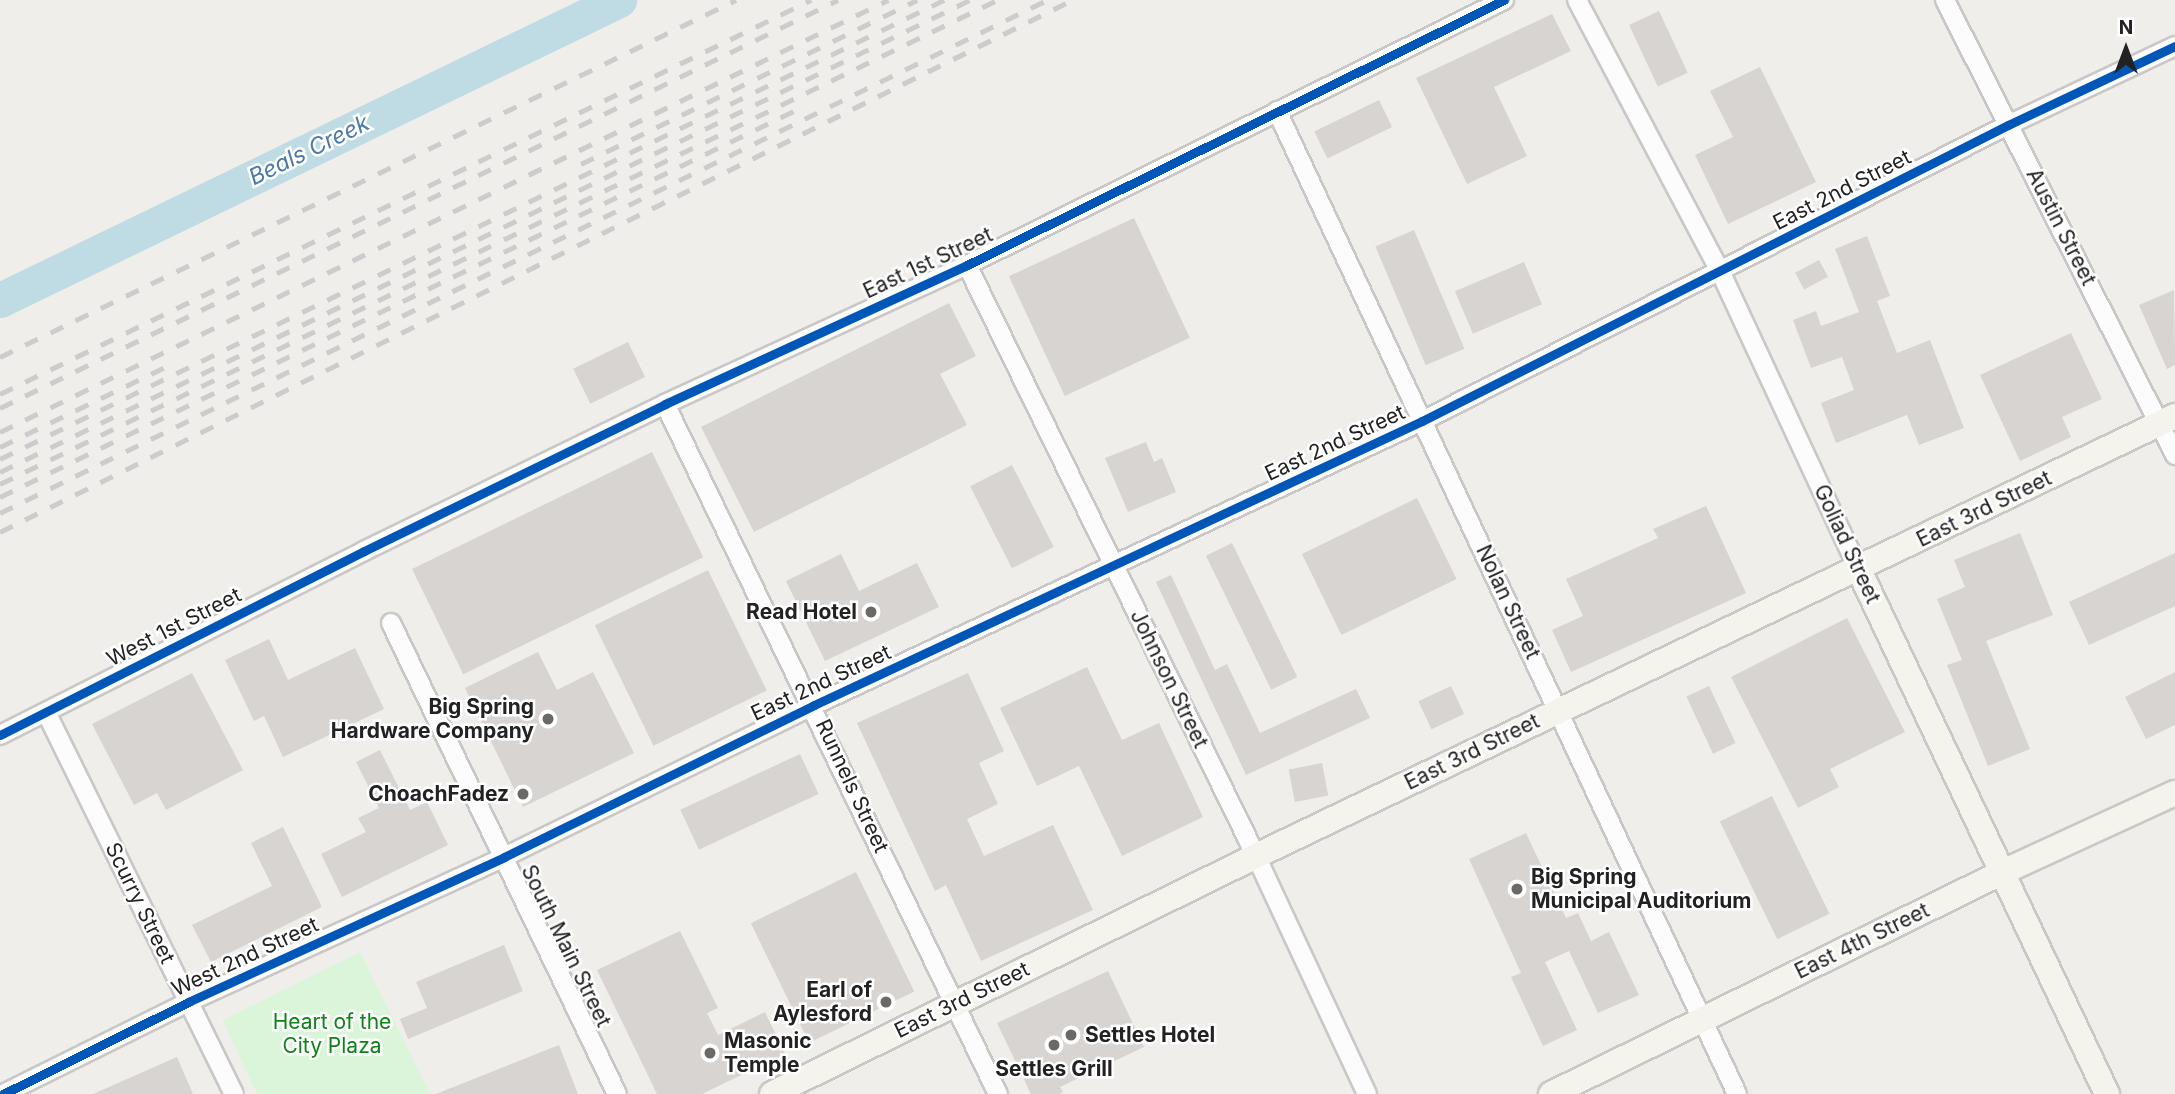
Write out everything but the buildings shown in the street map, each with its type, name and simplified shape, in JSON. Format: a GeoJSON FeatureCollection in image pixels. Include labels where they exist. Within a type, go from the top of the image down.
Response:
{"type":"FeatureCollection","features":[{"type":"Feature","properties":{"kind":"main road","name":"East 3rd Street"},"geometry":{"type":"LineString","coordinates":[[772,1094],[1256,856],[2168,420]]}},
{"type":"Feature","properties":{"kind":"main road","name":"Goliad Street"},"geometry":{"type":"LineString","coordinates":[[1859,570],[2107,1094]]}},
{"type":"Feature","properties":{"kind":"main road","name":"East 4th Street"},"geometry":{"type":"LineString","coordinates":[[1551,1094],[2003,872],[2175,793]]}},
{"type":"Feature","properties":{"kind":"street","name":"East 1st Street"},"geometry":{"type":"LineString","coordinates":[[364,551],[665,404],[967,265],[1504,0]]}},
{"type":"Feature","properties":{"kind":"street","name":"Goliad Street"},"geometry":{"type":"LineString","coordinates":[[1577,0],[1720,271],[1859,570]]}},
{"type":"Feature","properties":{"kind":"street","name":"Austin Street"},"geometry":{"type":"LineString","coordinates":[[1945,0],[2008,125],[2168,420],[2175,455]]}},
{"type":"Feature","properties":{"kind":"street","name":"East 2nd Street"},"geometry":{"type":"LineString","coordinates":[[504,858],[814,705],[1422,421],[2008,125],[2175,46]]}},
{"type":"Feature","properties":{"kind":"street","name":"Nolan Street"},"geometry":{"type":"LineString","coordinates":[[1277,111],[1559,710],[1700,1020],[1737,1094]]}},
{"type":"Feature","properties":{"kind":"street","name":"Johnson Street"},"geometry":{"type":"LineString","coordinates":[[967,265],[1256,856],[1367,1094]]}},
{"type":"Feature","properties":{"kind":"street","name":"Runnels Street"},"geometry":{"type":"LineString","coordinates":[[665,404],[814,705],[998,1094]]}},
{"type":"Feature","properties":{"kind":"street","name":"West 1st Street"},"geometry":{"type":"LineString","coordinates":[[0,735],[364,551]]}},
{"type":"Feature","properties":{"kind":"street","name":"South Main Street"},"geometry":{"type":"LineString","coordinates":[[391,624],[617,1094]]}},
{"type":"Feature","properties":{"kind":"street","name":"Scurry Street"},"geometry":{"type":"LineString","coordinates":[[46,712],[234,1094]]}},
{"type":"Feature","properties":{"kind":"street","name":"West 2nd Street"},"geometry":{"type":"LineString","coordinates":[[3,1094],[188,1002],[504,858]]}},
{"type":"Feature","properties":{"kind":"green space","name":"Heart of the City Plaza"},"geometry":{"type":"Polygon","coordinates":[[[360,952],[430,1094],[257,1094],[222,1020],[360,952]]]}},
{"type":"Feature","properties":{"kind":"waterway","name":"Beals Creek"},"geometry":{"type":"LineString","coordinates":[[0,300],[619,0]]}},
{"type":"Feature","properties":{"kind":"railway"},"geometry":{"type":"LineString","coordinates":[[0,357],[736,0]]}},
{"type":"Feature","properties":{"kind":"railway"},"geometry":{"type":"LineString","coordinates":[[0,394],[811,0]]}},
{"type":"Feature","properties":{"kind":"railway"},"geometry":{"type":"LineString","coordinates":[[0,408],[838,0]]}},
{"type":"Feature","properties":{"kind":"railway"},"geometry":{"type":"LineString","coordinates":[[0,432],[888,0]]}},
{"type":"Feature","properties":{"kind":"railway"},"geometry":{"type":"LineString","coordinates":[[581,164],[917,0]]}},
{"type":"Feature","properties":{"kind":"railway"},"geometry":{"type":"LineString","coordinates":[[0,459],[944,0]]}},
{"type":"Feature","properties":{"kind":"railway"},"geometry":{"type":"LineString","coordinates":[[0,472],[970,0]]}},
{"type":"Feature","properties":{"kind":"railway"},"geometry":{"type":"LineString","coordinates":[[0,484],[997,0]]}},
{"type":"Feature","properties":{"kind":"railway"},"geometry":{"type":"LineString","coordinates":[[0,513],[1047,0]]}},
{"type":"Feature","properties":{"kind":"railway"},"geometry":{"type":"LineString","coordinates":[[0,532],[1072,0]]}},
{"type":"Feature","properties":{"kind":"railway"},"geometry":{"type":"LineString","coordinates":[[0,497],[796,110]]}},
{"type":"Feature","properties":{"kind":"railway"},"geometry":{"type":"LineString","coordinates":[[0,447],[172,364]]}},
{"type":"Feature","properties":{"kind":"cycle path"},"geometry":{"type":"LineString","coordinates":[[0,735],[364,551],[665,404],[967,265],[1504,0]]}},
{"type":"Feature","properties":{"kind":"cycle path"},"geometry":{"type":"LineString","coordinates":[[3,1094],[188,1002],[504,857],[814,705],[1422,421],[2008,125],[2175,46]]}},
{"type":"Feature","properties":{"kind":"place","name":"Read Hotel"},"geometry":{"type":"Point","coordinates":[871,612]}},
{"type":"Feature","properties":{"kind":"place","name":"Big Spring Hardware Company"},"geometry":{"type":"Point","coordinates":[548,719]}},
{"type":"Feature","properties":{"kind":"place","name":"ChoachFadez"},"geometry":{"type":"Point","coordinates":[523,794]}},
{"type":"Feature","properties":{"kind":"place","name":"Big Spring Municipal Auditorium"},"geometry":{"type":"Point","coordinates":[1517,889]}},
{"type":"Feature","properties":{"kind":"place","name":"Earl of Aylesford"},"geometry":{"type":"Point","coordinates":[886,1002]}},
{"type":"Feature","properties":{"kind":"place","name":"Settles Hotel"},"geometry":{"type":"Point","coordinates":[1071,1035]}},
{"type":"Feature","properties":{"kind":"place","name":"Settles Grill"},"geometry":{"type":"Point","coordinates":[1054,1045]}},
{"type":"Feature","properties":{"kind":"place","name":"Masonic Temple"},"geometry":{"type":"Point","coordinates":[710,1053]}}]}
